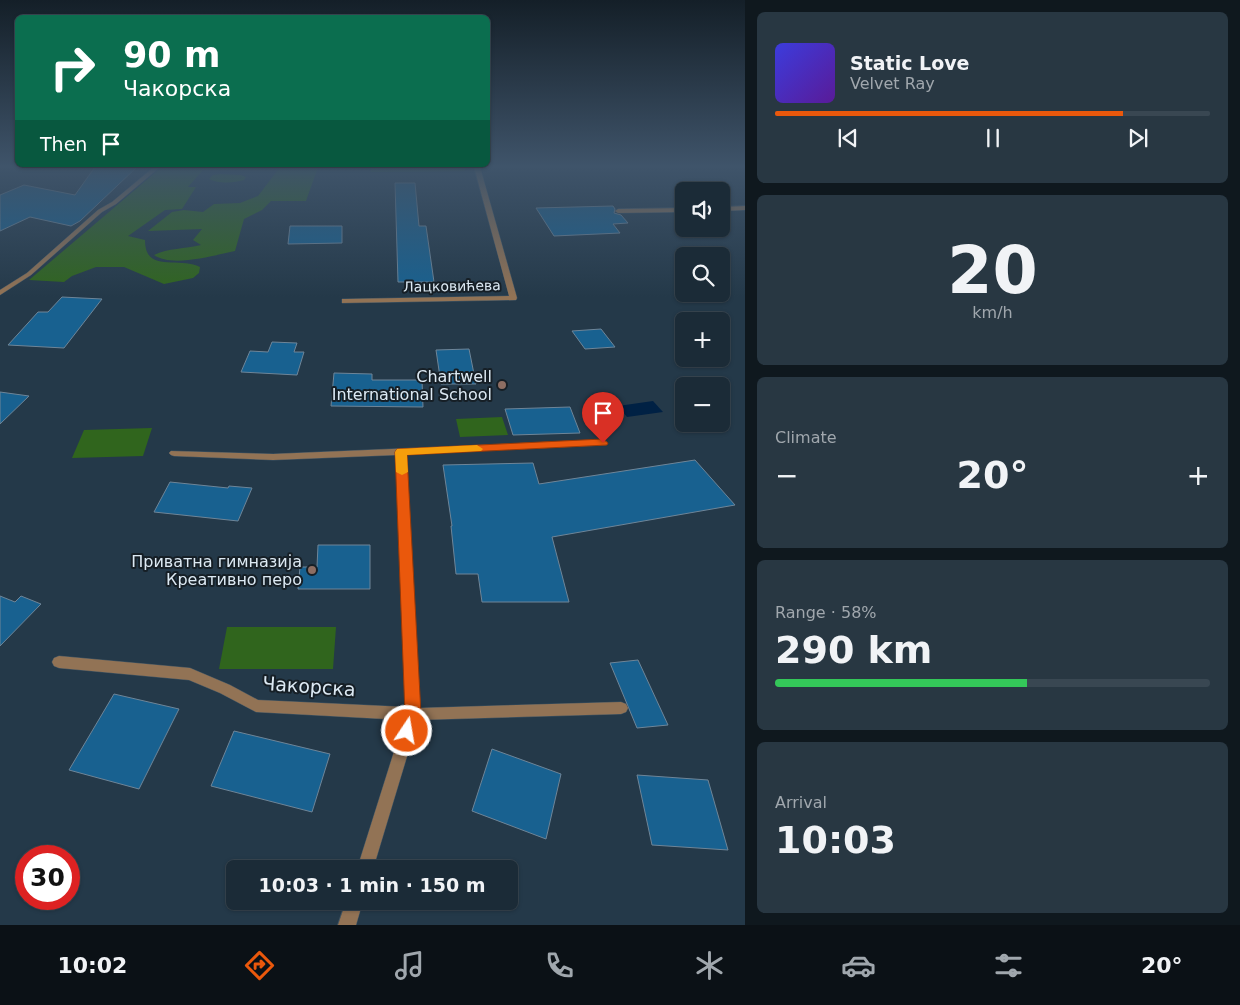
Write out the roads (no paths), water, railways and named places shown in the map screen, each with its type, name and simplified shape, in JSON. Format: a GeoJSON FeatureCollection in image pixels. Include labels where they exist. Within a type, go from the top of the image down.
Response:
{"type":"FeatureCollection","features":[{"type":"Feature","properties":{"kind":"street"},"geometry":{"type":"LineString","coordinates":[[0,293],[29,274],[101,210]]}},
{"type":"Feature","properties":{"kind":"street","name":"Лацковићева"},"geometry":{"type":"LineString","coordinates":[[345,301],[513,298],[489,210]]}},
{"type":"Feature","properties":{"kind":"street"},"geometry":{"type":"LineString","coordinates":[[618,211],[673,210]]}},
{"type":"Feature","properties":{"kind":"street"},"geometry":{"type":"LineString","coordinates":[[174,453],[273,457],[603,443]]}},
{"type":"Feature","properties":{"kind":"street"},"geometry":{"type":"LineString","coordinates":[[368,860],[413,714],[401,452]]}},
{"type":"Feature","properties":{"kind":"street","name":"Чакорска"},"geometry":{"type":"LineString","coordinates":[[59,662],[190,674],[226,689],[256,706],[413,714],[621,708]]}},
{"type":"Feature","properties":{"kind":"street"},"geometry":{"type":"LineString","coordinates":[[347,925],[352,910]]}},
{"type":"Feature","properties":{"kind":"water"},"geometry":{"type":"Polygon","coordinates":[[[653,401],[663,412],[627,417],[618,406],[653,401]]]}},
{"type":"Feature","properties":{"kind":"place","name":"Chartwell International School"},"geometry":{"type":"Point","coordinates":[502,385]}},
{"type":"Feature","properties":{"kind":"place","name":"Приватна гимназија Креативно перо"},"geometry":{"type":"Point","coordinates":[312,570]}}]}
